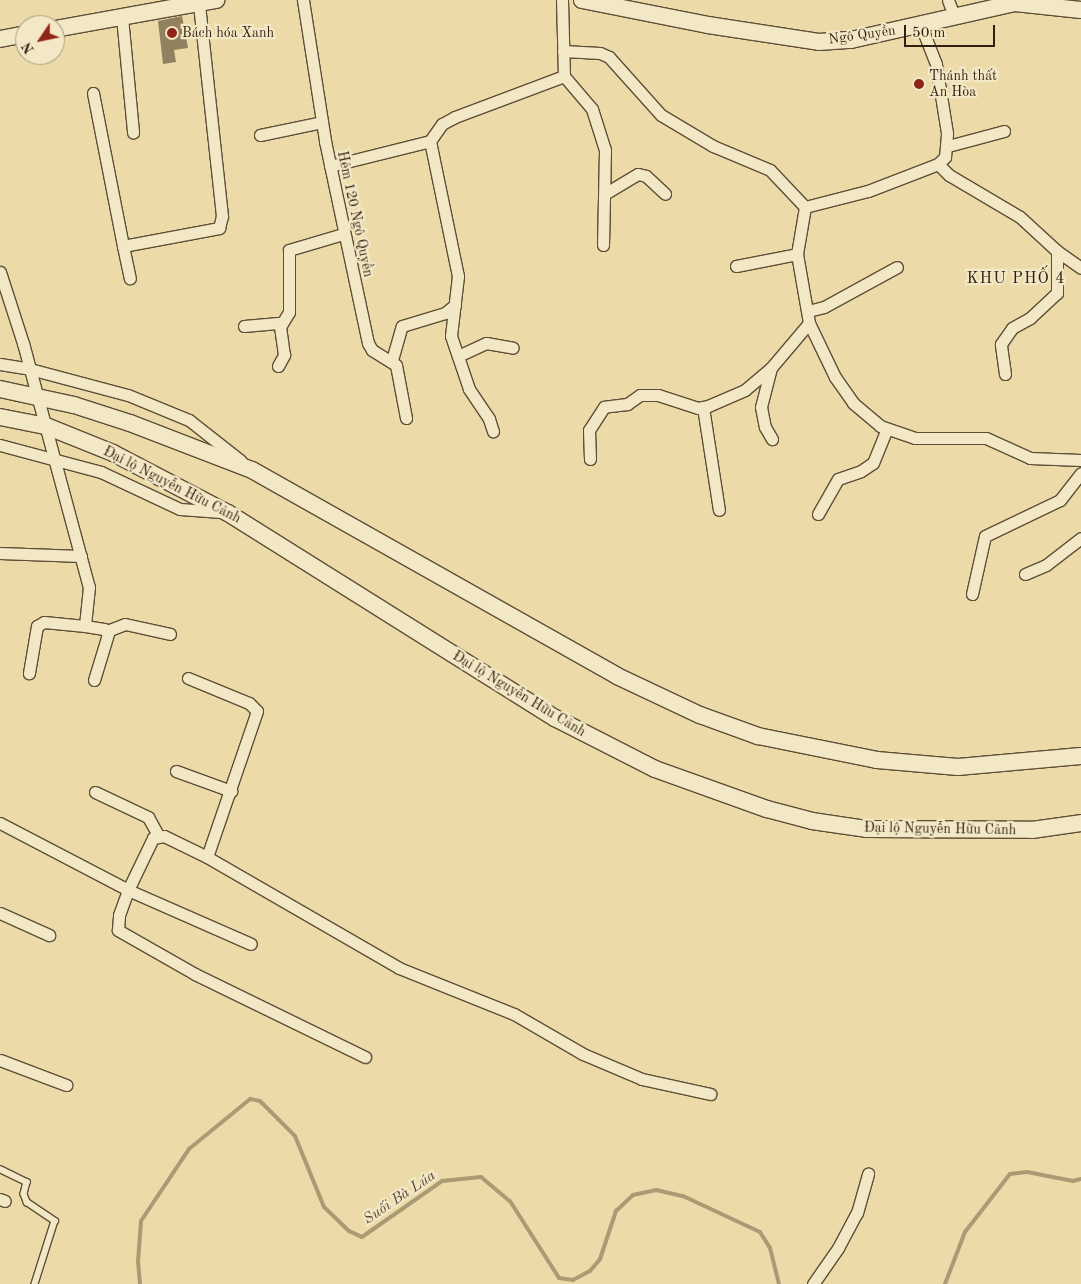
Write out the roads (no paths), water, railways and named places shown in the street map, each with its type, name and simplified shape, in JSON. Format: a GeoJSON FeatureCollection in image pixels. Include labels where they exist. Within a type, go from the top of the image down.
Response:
{"type":"FeatureCollection","features":[{"type":"Feature","properties":{"kind":"main road"},"geometry":{"type":"LineString","coordinates":[[65,27],[122,17],[169,4],[199,3],[216,0]]}},
{"type":"Feature","properties":{"kind":"main road","name":"Ngô Quyền"},"geometry":{"type":"LineString","coordinates":[[582,0],[708,25],[819,42],[851,40],[920,26],[1015,1],[1076,7]]}},
{"type":"Feature","properties":{"kind":"main road"},"geometry":{"type":"LineString","coordinates":[[0,39],[15,36]]}},
{"type":"Feature","properties":{"kind":"main road"},"geometry":{"type":"LineString","coordinates":[[0,389],[37,396],[130,423],[252,470],[617,676],[700,715],[758,736],[877,760],[958,767],[1081,756]]}},
{"type":"Feature","properties":{"kind":"main road","name":"Đại lộ Nguyễn Hữu Cảnh"},"geometry":{"type":"LineString","coordinates":[[0,417],[46,426],[113,453],[228,513],[555,718],[655,769],[725,795],[812,821],[867,829],[1006,831],[1081,823]]}},
{"type":"Feature","properties":{"kind":"street","name":"Hẻm 120 Ngô Quyền"},"geometry":{"type":"LineString","coordinates":[[302,0],[343,234],[368,343],[376,354],[392,360]]}},
{"type":"Feature","properties":{"kind":"street"},"geometry":{"type":"LineString","coordinates":[[562,0],[564,76],[596,117],[605,150],[606,193],[603,245]]}},
{"type":"Feature","properties":{"kind":"street"},"geometry":{"type":"LineString","coordinates":[[948,0],[954,16]]}},
{"type":"Feature","properties":{"kind":"street"},"geometry":{"type":"LineString","coordinates":[[123,246],[213,230],[222,224],[199,3]]}},
{"type":"Feature","properties":{"kind":"street"},"geometry":{"type":"LineString","coordinates":[[122,17],[133,132]]}},
{"type":"Feature","properties":{"kind":"street"},"geometry":{"type":"LineString","coordinates":[[805,207],[868,191],[938,164],[945,157],[948,146],[936,64],[920,26]]}},
{"type":"Feature","properties":{"kind":"street"},"geometry":{"type":"LineString","coordinates":[[563,51],[600,53],[609,57],[661,115],[713,146],[770,170],[805,207]]}},
{"type":"Feature","properties":{"kind":"street"},"geometry":{"type":"LineString","coordinates":[[330,166],[430,141],[442,124],[455,117],[564,76]]}},
{"type":"Feature","properties":{"kind":"street"},"geometry":{"type":"LineString","coordinates":[[93,93],[130,278]]}},
{"type":"Feature","properties":{"kind":"street"},"geometry":{"type":"LineString","coordinates":[[260,135],[322,122]]}},
{"type":"Feature","properties":{"kind":"street"},"geometry":{"type":"LineString","coordinates":[[948,146],[1004,131]]}},
{"type":"Feature","properties":{"kind":"street"},"geometry":{"type":"LineString","coordinates":[[430,141],[458,276],[450,329],[469,389],[490,419],[492,431]]}},
{"type":"Feature","properties":{"kind":"street"},"geometry":{"type":"LineString","coordinates":[[938,164],[949,175],[1020,217],[1057,250],[1081,268]]}},
{"type":"Feature","properties":{"kind":"street"},"geometry":{"type":"LineString","coordinates":[[606,193],[638,174],[646,176],[665,194]]}},
{"type":"Feature","properties":{"kind":"street"},"geometry":{"type":"LineString","coordinates":[[805,207],[797,254],[809,323],[835,377],[867,417],[887,429],[914,438],[939,440],[974,436],[1030,458],[1081,460]]}},
{"type":"Feature","properties":{"kind":"street"},"geometry":{"type":"LineString","coordinates":[[278,366],[284,355],[281,323],[289,312],[289,250],[299,245],[343,234]]}},
{"type":"Feature","properties":{"kind":"street"},"geometry":{"type":"LineString","coordinates":[[1005,374],[1001,344],[1012,328],[1030,318],[1057,293],[1057,250]]}},
{"type":"Feature","properties":{"kind":"street"},"geometry":{"type":"LineString","coordinates":[[736,266],[797,254]]}},
{"type":"Feature","properties":{"kind":"street"},"geometry":{"type":"LineString","coordinates":[[808,311],[824,307],[897,268]]}},
{"type":"Feature","properties":{"kind":"street"},"geometry":{"type":"LineString","coordinates":[[0,272],[30,369],[89,587],[86,626]]}},
{"type":"Feature","properties":{"kind":"street"},"geometry":{"type":"LineString","coordinates":[[406,418],[401,384],[392,360],[402,326],[407,322],[445,313],[455,305]]}},
{"type":"Feature","properties":{"kind":"street"},"geometry":{"type":"LineString","coordinates":[[244,326],[281,323]]}},
{"type":"Feature","properties":{"kind":"street"},"geometry":{"type":"LineString","coordinates":[[590,459],[589,430],[604,407],[627,404],[640,395],[658,395],[688,406],[703,407],[745,390],[771,368],[809,323]]}},
{"type":"Feature","properties":{"kind":"street"},"geometry":{"type":"LineString","coordinates":[[458,356],[486,343],[513,348]]}},
{"type":"Feature","properties":{"kind":"street"},"geometry":{"type":"LineString","coordinates":[[0,364],[30,369],[128,395],[189,420],[252,470]]}},
{"type":"Feature","properties":{"kind":"street"},"geometry":{"type":"LineString","coordinates":[[771,368],[761,407],[765,427],[772,439]]}},
{"type":"Feature","properties":{"kind":"street"},"geometry":{"type":"LineString","coordinates":[[703,407],[719,510]]}},
{"type":"Feature","properties":{"kind":"street"},"geometry":{"type":"LineString","coordinates":[[818,514],[838,479],[862,471],[872,462],[887,429]]}},
{"type":"Feature","properties":{"kind":"street"},"geometry":{"type":"LineString","coordinates":[[0,444],[101,472],[180,509],[228,513]]}},
{"type":"Feature","properties":{"kind":"street"},"geometry":{"type":"LineString","coordinates":[[972,594],[980,547],[985,536],[1060,500],[1081,474]]}},
{"type":"Feature","properties":{"kind":"street"},"geometry":{"type":"LineString","coordinates":[[1025,574],[1046,565],[1081,538]]}},
{"type":"Feature","properties":{"kind":"street"},"geometry":{"type":"LineString","coordinates":[[0,553],[81,556]]}},
{"type":"Feature","properties":{"kind":"street"},"geometry":{"type":"LineString","coordinates":[[29,673],[35,630],[40,623],[86,626],[106,631],[125,624],[170,634]]}},
{"type":"Feature","properties":{"kind":"street"},"geometry":{"type":"LineString","coordinates":[[94,680],[106,631]]}},
{"type":"Feature","properties":{"kind":"street"},"geometry":{"type":"LineString","coordinates":[[188,678],[249,703],[258,711],[207,857]]}},
{"type":"Feature","properties":{"kind":"street"},"geometry":{"type":"LineString","coordinates":[[176,771],[231,791]]}},
{"type":"Feature","properties":{"kind":"street"},"geometry":{"type":"LineString","coordinates":[[95,792],[148,817],[158,835],[207,857],[399,968],[514,1014],[583,1054],[642,1079],[710,1094]]}},
{"type":"Feature","properties":{"kind":"street"},"geometry":{"type":"LineString","coordinates":[[0,823],[128,890],[251,944]]}},
{"type":"Feature","properties":{"kind":"street"},"geometry":{"type":"LineString","coordinates":[[158,835],[149,843],[128,890],[116,926],[124,934],[195,974],[365,1057]]}},
{"type":"Feature","properties":{"kind":"street"},"geometry":{"type":"LineString","coordinates":[[0,913],[49,935]]}},
{"type":"Feature","properties":{"kind":"street"},"geometry":{"type":"LineString","coordinates":[[0,1060],[66,1085]]}},
{"type":"Feature","properties":{"kind":"street"},"geometry":{"type":"LineString","coordinates":[[813,1284],[838,1248],[857,1213],[868,1174]]}},
{"type":"Feature","properties":{"kind":"lane"},"geometry":{"type":"LineString","coordinates":[[0,1170],[27,1182],[24,1194],[27,1202],[55,1221],[35,1284]]}},
{"type":"Feature","properties":{"kind":"waterway","name":"Suối Bà Lúa"},"geometry":{"type":"LineString","coordinates":[[140,1284],[138,1262],[141,1221],[189,1149],[250,1099],[260,1101],[295,1136],[324,1207],[349,1231],[362,1237],[442,1181],[481,1177],[510,1201],[559,1278],[573,1280],[590,1271],[600,1259],[616,1211],[633,1195],[656,1190],[683,1196],[760,1232],[770,1248],[779,1284]]}},
{"type":"Feature","properties":{"kind":"waterway"},"geometry":{"type":"LineString","coordinates":[[945,1284],[965,1232],[1010,1174],[1027,1172],[1073,1181],[1081,1179]]}},
{"type":"Feature","properties":{"kind":"place","name":"Bách hóa Xanh"},"geometry":{"type":"Point","coordinates":[172,33]}},
{"type":"Feature","properties":{"kind":"place","name":"Thánh thất An Hòa"},"geometry":{"type":"Point","coordinates":[919,84]}},
{"type":"Feature","properties":{"kind":"district","name":"KHU PHỐ 4"},"geometry":{"type":"Point","coordinates":[1016,279]}}]}
